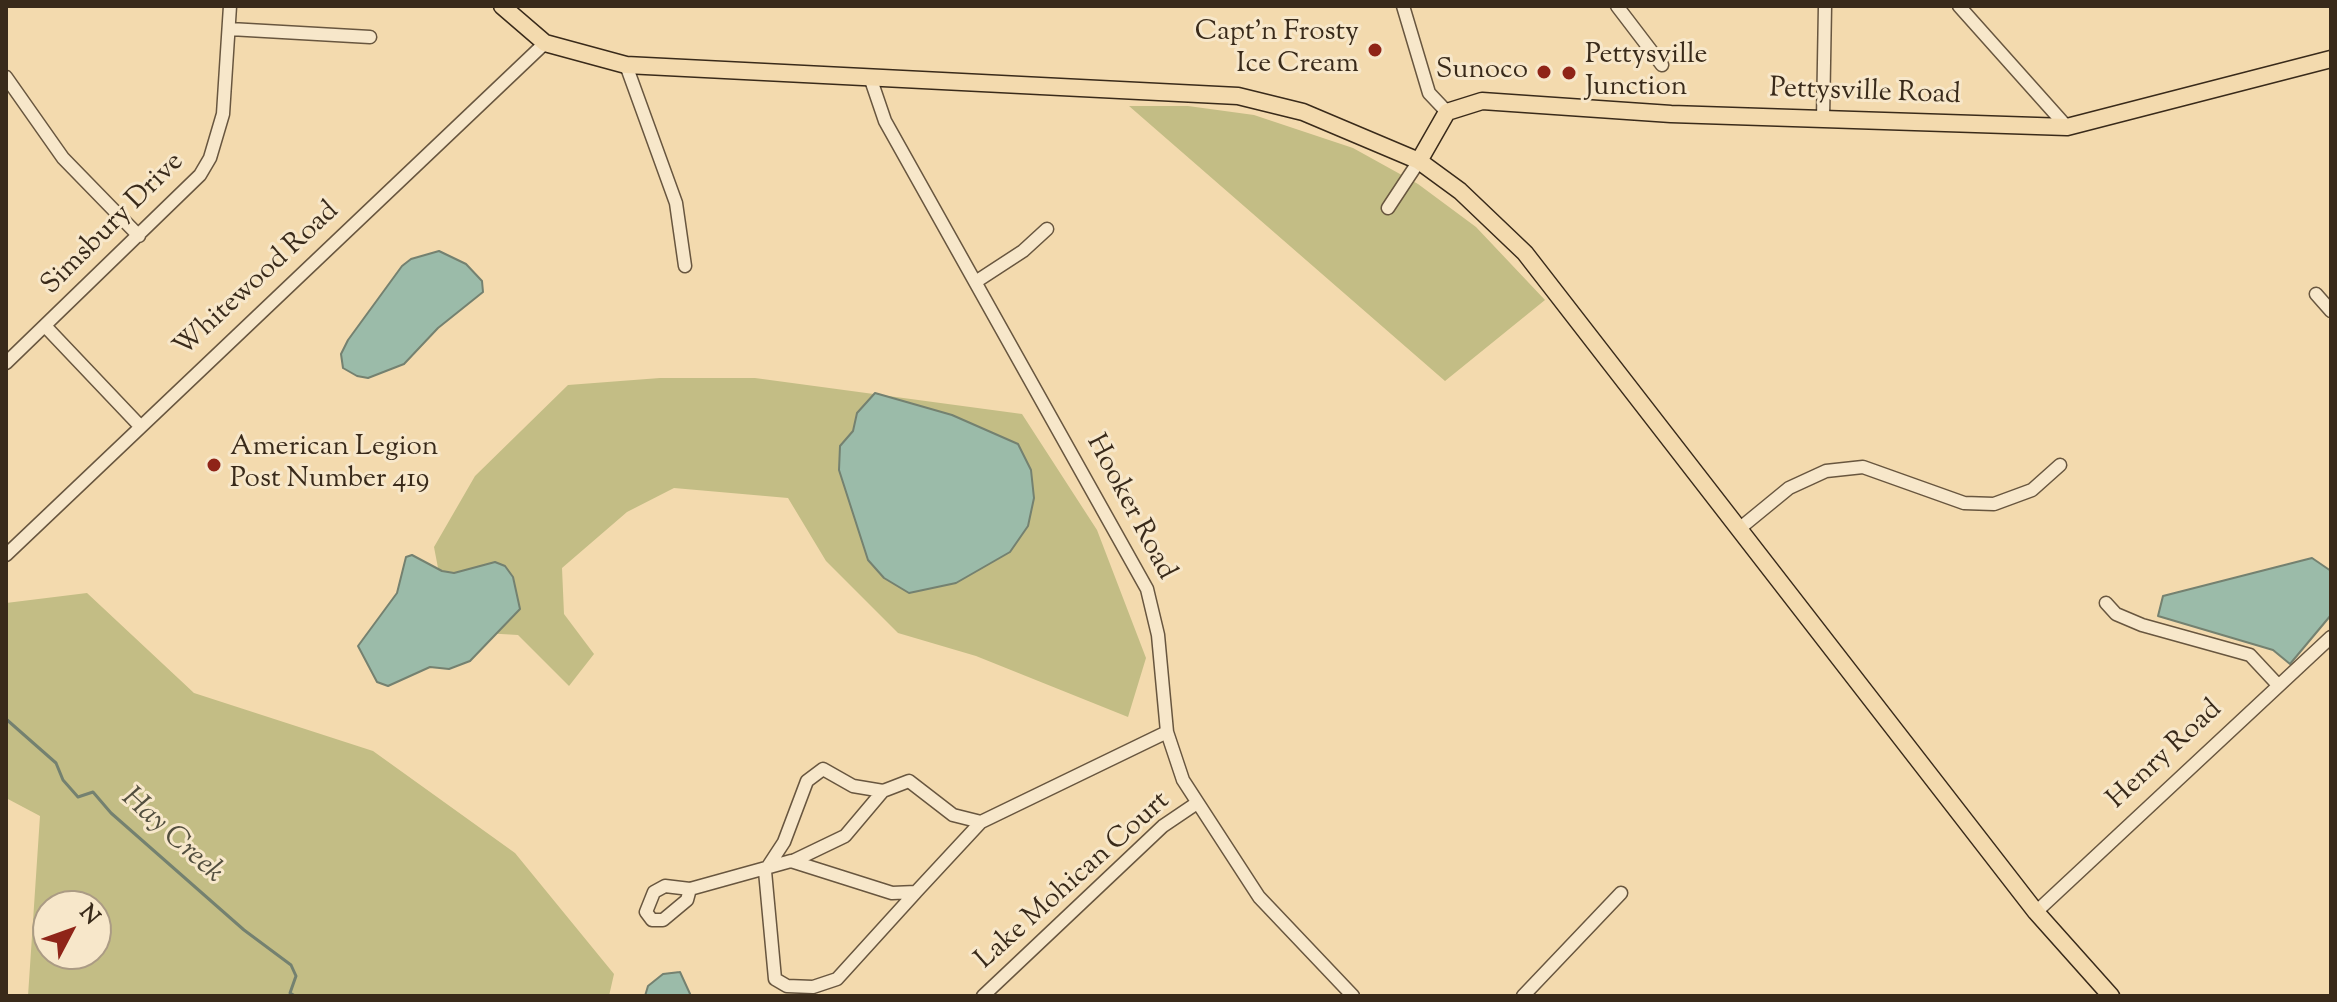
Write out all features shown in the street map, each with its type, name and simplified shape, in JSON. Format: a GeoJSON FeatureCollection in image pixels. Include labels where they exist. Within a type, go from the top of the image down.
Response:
{"type":"FeatureCollection","features":[{"type":"Feature","properties":{"kind":"main road"},"geometry":{"type":"LineString","coordinates":[[502,6],[545,43],[626,65],[1198,91],[1249,97],[1303,112],[1419,161],[1460,191],[1525,253],[2036,912],[2111,996]]}},
{"type":"Feature","properties":{"kind":"main road","name":"Pettysville Road"},"geometry":{"type":"LineString","coordinates":[[1447,112],[1482,101],[1671,114],[2067,127],[2331,59]]}},
{"type":"Feature","properties":{"kind":"main road"},"geometry":{"type":"LineString","coordinates":[[1419,161],[1447,112]]}},
{"type":"Feature","properties":{"kind":"street","name":"Simsbury Drive"},"geometry":{"type":"LineString","coordinates":[[6,363],[188,189],[210,158],[223,114],[230,6]]}},
{"type":"Feature","properties":{"kind":"street"},"geometry":{"type":"LineString","coordinates":[[1403,6],[1429,93],[1447,112]]}},
{"type":"Feature","properties":{"kind":"street"},"geometry":{"type":"LineString","coordinates":[[1617,6],[1662,65]]}},
{"type":"Feature","properties":{"kind":"street"},"geometry":{"type":"LineString","coordinates":[[1823,119],[1825,6]]}},
{"type":"Feature","properties":{"kind":"street"},"geometry":{"type":"LineString","coordinates":[[1959,6],[2067,127]]}},
{"type":"Feature","properties":{"kind":"street"},"geometry":{"type":"LineString","coordinates":[[230,29],[370,37]]}},
{"type":"Feature","properties":{"kind":"street","name":"Whitewood Road"},"geometry":{"type":"LineString","coordinates":[[6,555],[545,43]]}},
{"type":"Feature","properties":{"kind":"street"},"geometry":{"type":"LineString","coordinates":[[626,65],[676,203],[685,266]]}},
{"type":"Feature","properties":{"kind":"street"},"geometry":{"type":"LineString","coordinates":[[6,77],[63,158],[139,236]]}},
{"type":"Feature","properties":{"kind":"street","name":"Hooker Road"},"geometry":{"type":"LineString","coordinates":[[870,77],[885,121],[1147,589],[1158,635],[1167,732],[1175,761],[1197,803],[1259,897],[1353,996]]}},
{"type":"Feature","properties":{"kind":"street"},"geometry":{"type":"LineString","coordinates":[[1388,208],[1419,161]]}},
{"type":"Feature","properties":{"kind":"street"},"geometry":{"type":"LineString","coordinates":[[977,281],[1023,251],[1047,229]]}},
{"type":"Feature","properties":{"kind":"street"},"geometry":{"type":"LineString","coordinates":[[2316,294],[2331,311]]}},
{"type":"Feature","properties":{"kind":"street"},"geometry":{"type":"LineString","coordinates":[[46,327],[140,426]]}},
{"type":"Feature","properties":{"kind":"street"},"geometry":{"type":"LineString","coordinates":[[1739,529],[1789,488],[1826,471],[1863,467],[1964,503],[1994,504],[2032,490],[2060,465]]}},
{"type":"Feature","properties":{"kind":"street"},"geometry":{"type":"LineString","coordinates":[[2106,603],[2116,614],[2142,625],[2250,655],[2278,685]]}},
{"type":"Feature","properties":{"kind":"street","name":"Henry Road"},"geometry":{"type":"LineString","coordinates":[[2036,912],[2331,637]]}},
{"type":"Feature","properties":{"kind":"street"},"geometry":{"type":"LineString","coordinates":[[981,822],[953,815],[909,781],[883,791],[865,790],[828,770],[818,770],[807,781],[784,842],[765,871],[774,976],[787,986],[813,987],[837,979],[981,822],[1167,732]]}},
{"type":"Feature","properties":{"kind":"street"},"geometry":{"type":"LineString","coordinates":[[690,889],[765,871],[845,836],[883,791]]}},
{"type":"Feature","properties":{"kind":"street","name":"Lake Mohican Court"},"geometry":{"type":"LineString","coordinates":[[983,996],[1163,826],[1197,803]]}},
{"type":"Feature","properties":{"kind":"street"},"geometry":{"type":"LineString","coordinates":[[791,861],[892,893],[916,892]]}},
{"type":"Feature","properties":{"kind":"street"},"geometry":{"type":"LineString","coordinates":[[1523,996],[1621,893]]}},
{"type":"Feature","properties":{"kind":"shaded area"},"geometry":{"type":"Polygon","coordinates":[[[1129,106],[1188,106],[1254,115],[1353,148],[1418,184],[1476,227],[1545,300],[1445,381],[1129,106]]]}},
{"type":"Feature","properties":{"kind":"shaded area"},"geometry":{"type":"Polygon","coordinates":[[[439,251],[466,264],[482,281],[483,292],[438,328],[404,364],[368,378],[343,368],[341,354],[348,340],[402,266],[411,259],[439,251]]]}},
{"type":"Feature","properties":{"kind":"shaded area"},"geometry":{"type":"Polygon","coordinates":[[[660,378],[755,378],[1022,414],[1097,530],[1146,658],[1128,717],[976,656],[898,633],[826,561],[788,498],[674,488],[627,512],[562,568],[564,614],[594,654],[569,686],[518,635],[450,631],[434,547],[475,476],[568,385],[660,378]]]}},
{"type":"Feature","properties":{"kind":"shaded area"},"geometry":{"type":"Polygon","coordinates":[[[875,393],[952,415],[1018,444],[1031,470],[1034,498],[1028,526],[1010,552],[956,583],[909,593],[884,578],[868,560],[839,470],[840,446],[853,431],[857,413],[875,393]]]}},
{"type":"Feature","properties":{"kind":"shaded area"},"geometry":{"type":"Polygon","coordinates":[[[412,555],[442,571],[454,573],[495,562],[505,566],[513,577],[520,609],[470,661],[449,669],[430,667],[388,686],[377,682],[358,646],[397,593],[406,557],[412,555]]]}},
{"type":"Feature","properties":{"kind":"shaded area"},"geometry":{"type":"Polygon","coordinates":[[[2312,558],[2331,571],[2331,615],[2290,664],[2273,650],[2158,616],[2163,596],[2312,558]]]}},
{"type":"Feature","properties":{"kind":"shaded area"},"geometry":{"type":"Polygon","coordinates":[[[87,593],[194,693],[373,751],[515,853],[614,974],[609,996],[28,996],[32,936],[32,970],[112,970],[112,890],[35,890],[40,816],[6,798],[6,603],[87,593]]]}},
{"type":"Feature","properties":{"kind":"shaded area"},"geometry":{"type":"Polygon","coordinates":[[[680,972],[691,996],[645,996],[648,986],[663,974],[680,972]]]}},
{"type":"Feature","properties":{"kind":"waterway","name":"Hay Creek"},"geometry":{"type":"LineString","coordinates":[[6,719],[56,763],[63,780],[78,797],[93,792],[111,813],[244,930],[291,965],[296,976],[290,993],[295,996]]}},
{"type":"Feature","properties":{"kind":"place","name":"Capt'n Frosty Ice Cream"},"geometry":{"type":"Point","coordinates":[1375,50]}},
{"type":"Feature","properties":{"kind":"place","name":"Sunoco"},"geometry":{"type":"Point","coordinates":[1544,72]}},
{"type":"Feature","properties":{"kind":"place","name":"Pettysville Junction"},"geometry":{"type":"Point","coordinates":[1569,73]}},
{"type":"Feature","properties":{"kind":"place","name":"American Legion Post Number 419"},"geometry":{"type":"Point","coordinates":[214,465]}}]}
